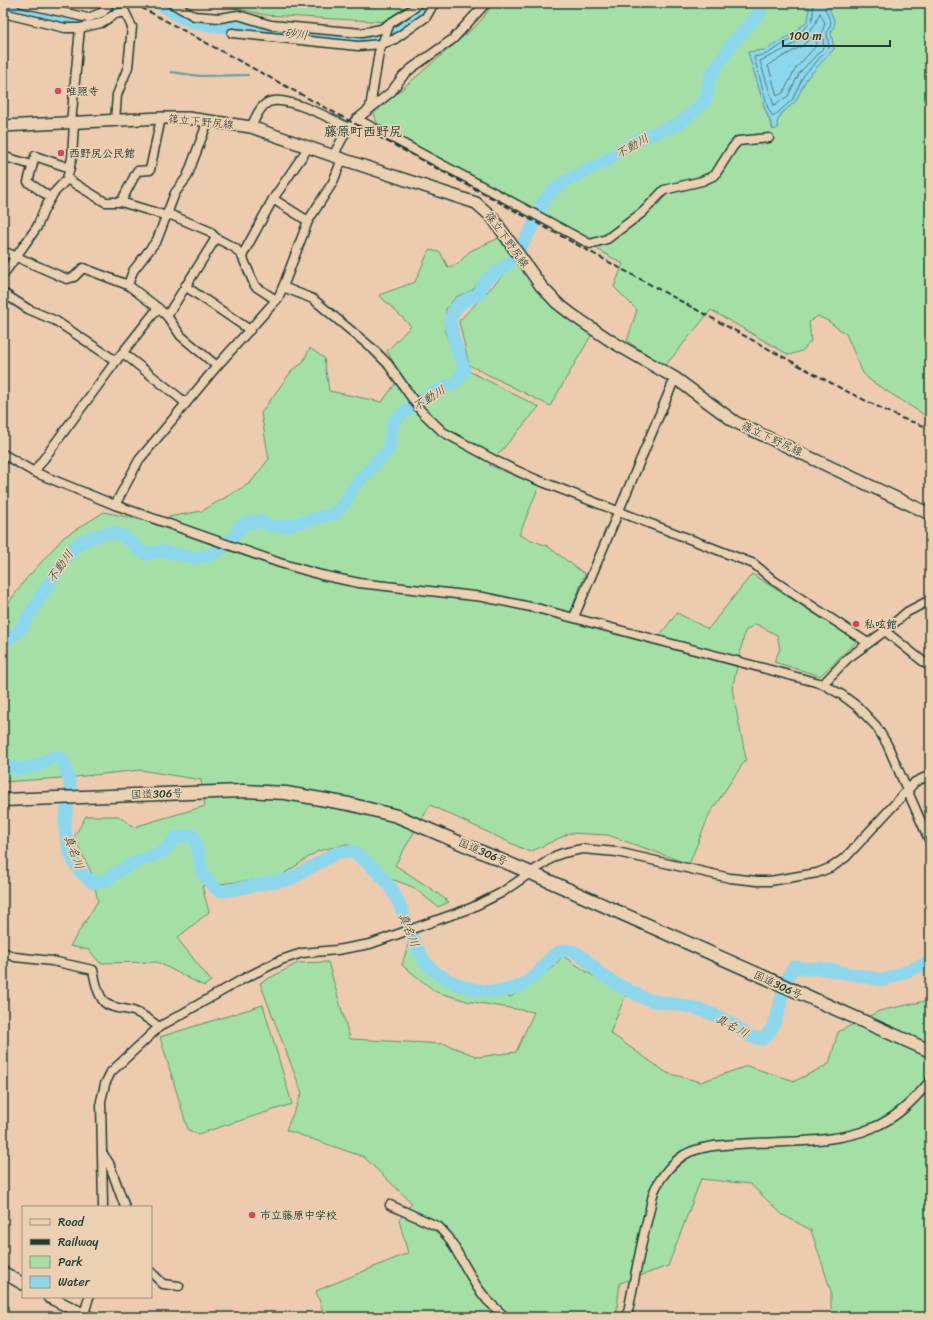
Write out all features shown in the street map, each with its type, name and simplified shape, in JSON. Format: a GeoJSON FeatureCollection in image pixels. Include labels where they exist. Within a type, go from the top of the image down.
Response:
{"type":"FeatureCollection","features":[{"type":"Feature","properties":{"kind":"highway","name":"国道306号"},"geometry":{"type":"LineString","coordinates":[[3,800],[242,791],[294,794],[349,804],[397,816],[530,873],[809,999],[930,1051]]}},
{"type":"Feature","properties":{"kind":"main road","name":"篠立下野尻線"},"geometry":{"type":"LineString","coordinates":[[3,126],[161,118],[188,118],[251,126],[308,148],[476,203],[492,217],[541,286],[557,303],[611,341],[675,378],[734,422],[930,514]]}},
{"type":"Feature","properties":{"kind":"main road"},"geometry":{"type":"LineString","coordinates":[[3,1272],[22,1283]]}},
{"type":"Feature","properties":{"kind":"main road"},"geometry":{"type":"LineString","coordinates":[[51,1298],[86,1316]]}},
{"type":"Feature","properties":{"kind":"street"},"geometry":{"type":"LineString","coordinates":[[22,3],[88,18],[103,12],[110,4]]}},
{"type":"Feature","properties":{"kind":"street"},"geometry":{"type":"LineString","coordinates":[[171,3],[194,16],[220,18],[238,15],[271,25],[350,32],[372,32],[390,24],[414,8],[418,3]]}},
{"type":"Feature","properties":{"kind":"street"},"geometry":{"type":"LineString","coordinates":[[232,33],[358,46],[395,39],[426,17],[434,3]]}},
{"type":"Feature","properties":{"kind":"street"},"geometry":{"type":"LineString","coordinates":[[115,505],[139,460],[217,366],[276,300],[283,287],[308,221],[333,182],[338,158],[348,128],[370,108],[391,92],[403,76],[412,68],[453,39],[486,3]]}},
{"type":"Feature","properties":{"kind":"street"},"geometry":{"type":"LineString","coordinates":[[3,13],[65,28],[80,28],[101,23],[114,14],[125,12],[132,27],[128,67],[117,95],[115,121]]}},
{"type":"Feature","properties":{"kind":"street"},"geometry":{"type":"LineString","coordinates":[[370,108],[375,71],[383,41],[390,24]]}},
{"type":"Feature","properties":{"kind":"street"},"geometry":{"type":"LineString","coordinates":[[3,275],[36,227],[51,198],[67,178],[70,168],[72,123],[80,28]]}},
{"type":"Feature","properties":{"kind":"street"},"geometry":{"type":"LineString","coordinates":[[251,126],[264,104],[270,101],[300,106],[332,118],[348,128]]}},
{"type":"Feature","properties":{"kind":"street"},"geometry":{"type":"LineString","coordinates":[[121,202],[137,171],[150,170],[161,118]]}},
{"type":"Feature","properties":{"kind":"street"},"geometry":{"type":"LineString","coordinates":[[357,119],[590,244],[607,239],[643,212],[664,190],[702,181],[715,175],[738,141],[769,138]]}},
{"type":"Feature","properties":{"kind":"street"},"geometry":{"type":"LineString","coordinates":[[128,285],[133,271],[157,240],[175,193],[187,177],[208,121]]}},
{"type":"Feature","properties":{"kind":"street"},"geometry":{"type":"LineString","coordinates":[[242,256],[273,199],[308,148]]}},
{"type":"Feature","properties":{"kind":"street"},"geometry":{"type":"LineString","coordinates":[[51,198],[28,182],[35,156],[70,168]]}},
{"type":"Feature","properties":{"kind":"street"},"geometry":{"type":"LineString","coordinates":[[3,160],[5,157],[32,165]]}},
{"type":"Feature","properties":{"kind":"street"},"geometry":{"type":"LineString","coordinates":[[67,178],[105,202],[121,202],[167,216],[171,215],[209,231],[216,238],[235,248],[242,256],[255,286],[276,300]]}},
{"type":"Feature","properties":{"kind":"street"},"geometry":{"type":"LineString","coordinates":[[273,199],[308,221]]}},
{"type":"Feature","properties":{"kind":"street"},"geometry":{"type":"LineString","coordinates":[[167,316],[216,238]]}},
{"type":"Feature","properties":{"kind":"street"},"geometry":{"type":"LineString","coordinates":[[3,251],[67,279],[74,277],[83,268],[128,285],[167,316],[181,336],[217,366]]}},
{"type":"Feature","properties":{"kind":"street"},"geometry":{"type":"LineString","coordinates":[[185,286],[250,330]]}},
{"type":"Feature","properties":{"kind":"street"},"geometry":{"type":"LineString","coordinates":[[283,287],[313,299],[351,330],[388,364],[419,407],[443,432],[467,446],[535,479],[754,564],[772,580],[868,643]]}},
{"type":"Feature","properties":{"kind":"street"},"geometry":{"type":"LineString","coordinates":[[3,293],[28,308],[56,321],[116,362]]}},
{"type":"Feature","properties":{"kind":"street"},"geometry":{"type":"LineString","coordinates":[[34,472],[158,308]]}},
{"type":"Feature","properties":{"kind":"street"},"geometry":{"type":"LineString","coordinates":[[123,353],[186,403]]}},
{"type":"Feature","properties":{"kind":"street"},"geometry":{"type":"LineString","coordinates":[[574,617],[620,513],[675,378]]}},
{"type":"Feature","properties":{"kind":"street"},"geometry":{"type":"LineString","coordinates":[[3,454],[34,472],[115,505],[280,563],[321,575],[382,586],[483,597],[574,617],[823,684],[842,695],[858,707],[876,726],[886,744],[930,842]]}},
{"type":"Feature","properties":{"kind":"street"},"geometry":{"type":"LineString","coordinates":[[823,684],[848,658],[886,631],[907,612],[930,600]]}},
{"type":"Feature","properties":{"kind":"street"},"geometry":{"type":"LineString","coordinates":[[886,631],[930,667]]}},
{"type":"Feature","properties":{"kind":"street"},"geometry":{"type":"LineString","coordinates":[[103,1206],[101,1101],[105,1084],[111,1072],[160,1027],[243,979],[281,960],[302,953],[336,950],[370,944],[419,928],[471,908],[501,893],[555,856],[582,849],[617,852],[730,878],[758,881],[770,881],[817,873],[832,867],[846,857],[915,782],[930,775]]}},
{"type":"Feature","properties":{"kind":"street"},"geometry":{"type":"LineString","coordinates":[[3,952],[15,957],[52,961],[92,970],[98,990],[105,1003],[110,1006],[134,1011],[160,1027]]}},
{"type":"Feature","properties":{"kind":"street"},"geometry":{"type":"LineString","coordinates":[[627,1317],[645,1226],[656,1187],[668,1168],[684,1155],[694,1150],[725,1144],[830,1138],[852,1135],[872,1128],[895,1116],[910,1104],[930,1081]]}},
{"type":"Feature","properties":{"kind":"street"},"geometry":{"type":"LineString","coordinates":[[103,1154],[109,1163],[125,1206]]}},
{"type":"Feature","properties":{"kind":"street"},"geometry":{"type":"LineString","coordinates":[[390,1205],[439,1227],[449,1238],[477,1287],[488,1301],[505,1317]]}},
{"type":"Feature","properties":{"kind":"street"},"geometry":{"type":"LineString","coordinates":[[152,1273],[163,1284],[179,1286]]}},
{"type":"Feature","properties":{"kind":"street"},"geometry":{"type":"LineString","coordinates":[[86,1316],[90,1298]]}},
{"type":"Feature","properties":{"kind":"green space"},"geometry":{"type":"Polygon","coordinates":[[[213,3],[419,3],[388,22],[266,15],[213,3]]]}},
{"type":"Feature","properties":{"kind":"green space"},"geometry":{"type":"Polygon","coordinates":[[[494,3],[809,3],[809,16],[807,21],[794,33],[765,50],[748,52],[765,109],[773,130],[782,113],[795,102],[807,78],[834,49],[831,33],[835,23],[829,8],[831,3],[930,3],[930,416],[923,414],[871,381],[863,373],[846,334],[828,321],[818,316],[809,322],[811,341],[802,351],[789,355],[711,310],[665,366],[627,341],[637,310],[614,287],[623,264],[377,123],[374,113],[478,24],[494,3]]]}},
{"type":"Feature","properties":{"kind":"green space"},"geometry":{"type":"Polygon","coordinates":[[[499,238],[510,255],[500,266],[481,276],[473,290],[456,297],[446,309],[445,332],[457,365],[539,407],[489,465],[539,486],[519,535],[547,546],[585,574],[567,621],[653,644],[677,613],[708,629],[752,574],[857,641],[820,676],[774,662],[780,649],[777,635],[756,624],[745,631],[732,689],[746,759],[710,813],[689,864],[608,835],[570,833],[530,852],[430,805],[395,865],[449,902],[438,907],[413,887],[386,877],[363,852],[346,844],[318,851],[279,877],[202,886],[209,912],[177,938],[211,981],[204,986],[157,962],[100,963],[89,950],[70,946],[98,901],[92,874],[74,837],[86,816],[118,816],[134,827],[205,806],[201,780],[140,770],[75,777],[3,782],[3,611],[25,580],[64,537],[104,512],[146,521],[202,511],[250,483],[269,459],[261,413],[293,369],[302,364],[310,348],[324,358],[329,391],[382,402],[401,376],[387,351],[411,326],[379,295],[415,282],[429,250],[440,252],[448,267],[458,264],[470,251],[499,238]]]}},
{"type":"Feature","properties":{"kind":"green space"},"geometry":{"type":"Polygon","coordinates":[[[518,260],[592,334],[550,406],[469,365],[459,321],[518,260]]]}},
{"type":"Feature","properties":{"kind":"green space"},"geometry":{"type":"Polygon","coordinates":[[[410,939],[418,955],[428,967],[439,977],[451,984],[464,989],[511,997],[553,967],[563,956],[593,976],[626,994],[610,1033],[667,1073],[701,1082],[747,1066],[795,1081],[829,1064],[838,1032],[879,1011],[930,1000],[930,1317],[831,1317],[831,1291],[811,1230],[783,1215],[750,1184],[701,1179],[668,1266],[620,1283],[616,1317],[325,1317],[316,1291],[408,1253],[399,1220],[412,1203],[364,1157],[286,1130],[302,1093],[260,983],[298,963],[328,962],[350,1039],[445,1044],[478,1057],[516,1052],[534,1012],[467,1001],[436,992],[402,965],[410,939]]]}},
{"type":"Feature","properties":{"kind":"green space"},"geometry":{"type":"Polygon","coordinates":[[[263,1005],[292,1104],[198,1134],[188,1130],[160,1037],[263,1005]]]}},
{"type":"Feature","properties":{"kind":"water"},"geometry":{"type":"Polygon","coordinates":[[[809,3],[831,3],[829,8],[835,23],[831,33],[834,49],[807,78],[795,102],[782,113],[777,122],[778,128],[774,130],[765,109],[748,52],[765,50],[794,33],[807,21],[809,16],[809,3]]]}},
{"type":"Feature","properties":{"kind":"waterway","name":"砂川"},"geometry":{"type":"LineString","coordinates":[[3,7],[53,19],[92,22],[105,18],[121,3]]}},
{"type":"Feature","properties":{"kind":"waterway","name":"砂川"},"geometry":{"type":"LineString","coordinates":[[158,3],[181,17],[198,24],[358,40],[377,37],[398,29],[416,17],[428,3]]}},
{"type":"Feature","properties":{"kind":"waterway","name":"不動川"},"geometry":{"type":"LineString","coordinates":[[3,641],[9,639],[20,630],[52,578],[77,544],[92,537],[111,532],[124,536],[140,551],[147,554],[162,551],[195,558],[211,555],[222,548],[234,537],[238,529],[245,523],[259,521],[271,526],[286,526],[337,513],[356,484],[389,449],[394,421],[429,395],[457,381],[464,371],[452,334],[452,316],[456,308],[464,301],[478,295],[485,280],[514,259],[534,224],[543,202],[552,191],[567,180],[604,162],[639,139],[679,124],[705,101],[710,77],[731,45],[760,12],[764,3]]}},
{"type":"Feature","properties":{"kind":"waterway"},"geometry":{"type":"LineString","coordinates":[[171,72],[200,76],[248,75]]}},
{"type":"Feature","properties":{"kind":"waterway","name":"真名川"},"geometry":{"type":"LineString","coordinates":[[3,766],[22,769],[39,765],[55,756],[60,757],[63,760],[70,784],[70,794],[65,819],[65,832],[69,849],[72,858],[81,872],[94,883],[105,880],[128,866],[164,851],[176,837],[192,835],[195,840],[203,874],[217,890],[224,891],[290,879],[338,852],[353,852],[377,871],[392,889],[400,905],[412,938],[423,958],[430,967],[450,981],[475,990],[500,991],[513,988],[525,983],[536,975],[555,954],[565,950],[571,951],[580,955],[606,978],[645,999],[683,1005],[709,1013],[729,1022],[744,1033],[758,1039],[763,1039],[775,1022],[785,984],[794,967],[810,969],[818,968],[884,980],[930,962]]}},
{"type":"Feature","properties":{"kind":"railway"},"geometry":{"type":"LineString","coordinates":[[133,3],[844,390],[901,418],[930,428]]}},
{"type":"Feature","properties":{"kind":"place","name":"唯照寺"},"geometry":{"type":"Point","coordinates":[58,91]}},
{"type":"Feature","properties":{"kind":"place","name":"西野尻公民館"},"geometry":{"type":"Point","coordinates":[61,153]}},
{"type":"Feature","properties":{"kind":"place","name":"私呟館"},"geometry":{"type":"Point","coordinates":[856,624]}},
{"type":"Feature","properties":{"kind":"place","name":"市立藤原中学校"},"geometry":{"type":"Point","coordinates":[252,1215]}},
{"type":"Feature","properties":{"kind":"district","name":"藤原町西野尻"},"geometry":{"type":"Point","coordinates":[363,131]}}]}
